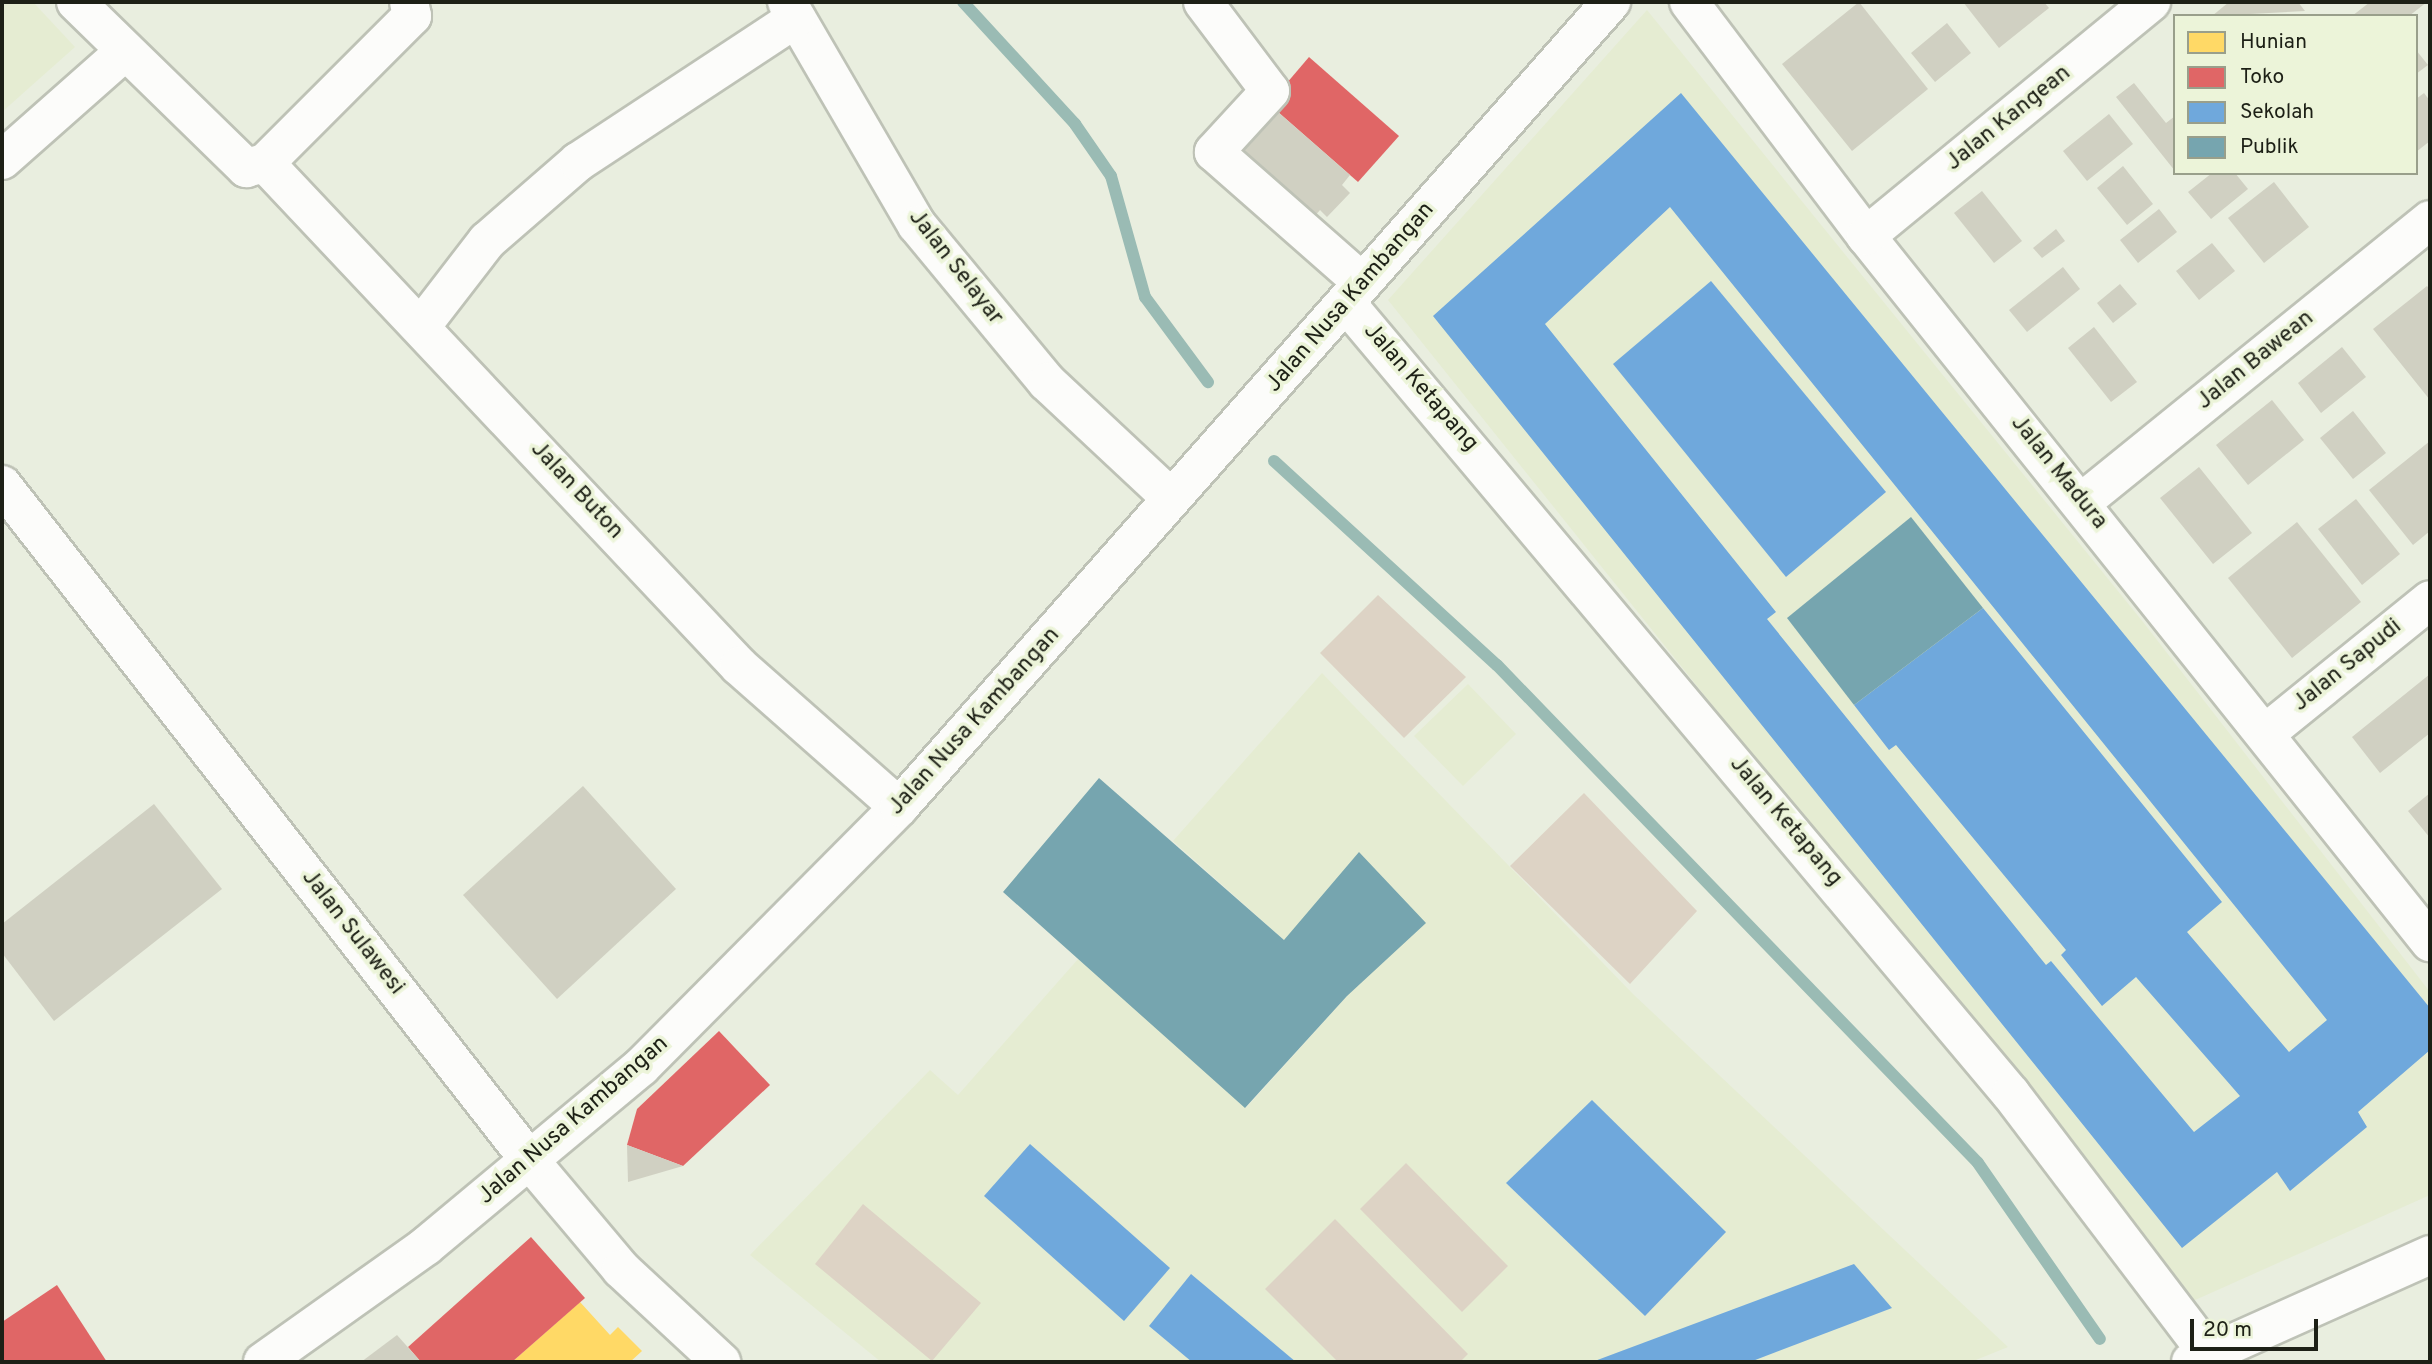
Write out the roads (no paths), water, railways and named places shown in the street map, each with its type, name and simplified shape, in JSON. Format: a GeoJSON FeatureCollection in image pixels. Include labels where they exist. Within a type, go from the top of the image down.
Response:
{"type":"FeatureCollection","features":[{"type":"Feature","properties":{"kind":"street"},"geometry":{"type":"LineString","coordinates":[[76,2],[124,53],[246,168],[265,163],[412,16],[409,2]]}},
{"type":"Feature","properties":{"kind":"street","name":"Jalan Ketapang"},"geometry":{"type":"LineString","coordinates":[[1203,2],[1270,91],[1214,152],[1355,293],[2011,1094],[2200,1358]]}},
{"type":"Feature","properties":{"kind":"street","name":"Jalan Nusa Kambangan"},"geometry":{"type":"LineString","coordinates":[[263,1362],[531,1162],[640,1067],[899,807],[1611,2]]}},
{"type":"Feature","properties":{"kind":"street","name":"Jalan Madura"},"geometry":{"type":"LineString","coordinates":[[1689,2],[1866,236],[2082,502],[2430,943]]}},
{"type":"Feature","properties":{"kind":"street","name":"Jalan Kangean"},"geometry":{"type":"LineString","coordinates":[[1866,236],[2151,2]]}},
{"type":"Feature","properties":{"kind":"street"},"geometry":{"type":"LineString","coordinates":[[423,324],[487,241],[578,162],[792,10]]}},
{"type":"Feature","properties":{"kind":"street","name":"Jalan Selayar"},"geometry":{"type":"LineString","coordinates":[[792,10],[918,225],[1047,382],[1171,498]]}},
{"type":"Feature","properties":{"kind":"street"},"geometry":{"type":"LineString","coordinates":[[2,160],[124,53]]}},
{"type":"Feature","properties":{"kind":"street","name":"Jalan Buton"},"geometry":{"type":"LineString","coordinates":[[265,163],[423,324],[738,666],[899,807]]}},
{"type":"Feature","properties":{"kind":"street","name":"Jalan Bawean"},"geometry":{"type":"LineString","coordinates":[[2082,502],[2430,220]]}},
{"type":"Feature","properties":{"kind":"street","name":"Jalan Sulawesi"},"geometry":{"type":"LineString","coordinates":[[2,485],[531,1162],[621,1269],[722,1362]]}},
{"type":"Feature","properties":{"kind":"street","name":"Jalan Sapudi"},"geometry":{"type":"LineString","coordinates":[[2266,733],[2430,600]]}},
{"type":"Feature","properties":{"kind":"street"},"geometry":{"type":"LineString","coordinates":[[2200,1358],[2430,1255]]}},
{"type":"Feature","properties":{"kind":"waterway"},"geometry":{"type":"LineString","coordinates":[[963,2],[1075,124],[1111,176],[1145,297],[1208,382]]}},
{"type":"Feature","properties":{"kind":"waterway"},"geometry":{"type":"LineString","coordinates":[[1274,461],[1497,665],[1978,1163],[2100,1339]]}}]}
